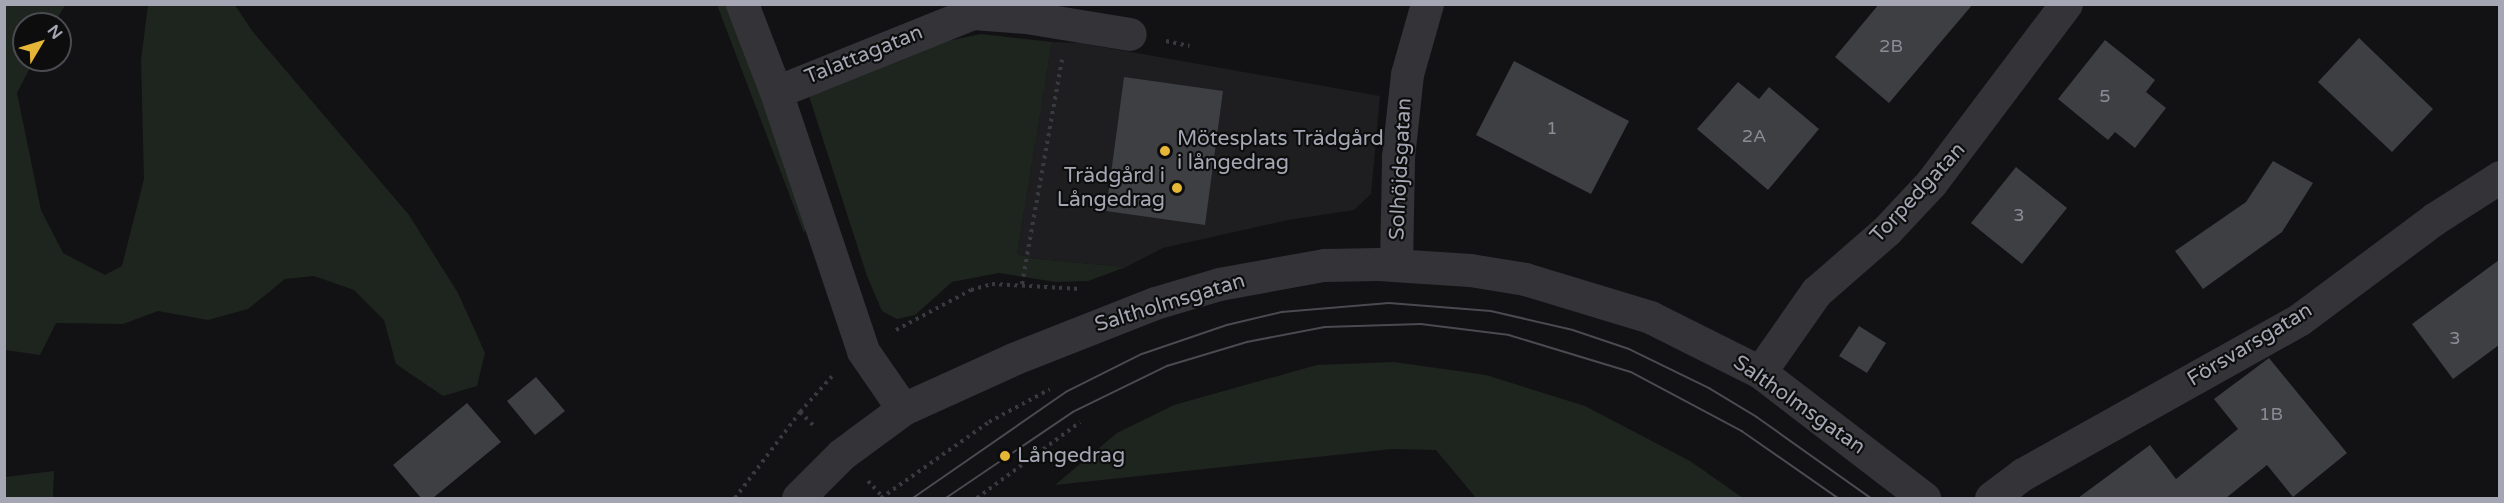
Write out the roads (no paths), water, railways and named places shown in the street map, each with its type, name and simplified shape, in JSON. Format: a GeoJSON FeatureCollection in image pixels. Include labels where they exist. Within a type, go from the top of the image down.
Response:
{"type":"FeatureCollection","features":[{"type":"Feature","properties":{"kind":"street"},"geometry":{"type":"LineString","coordinates":[[742,4],[776,92],[862,351],[903,409]]}},
{"type":"Feature","properties":{"kind":"street","name":"Solhöjdsgatan"},"geometry":{"type":"LineString","coordinates":[[1396,265],[1398,157],[1407,74],[1427,4]]}},
{"type":"Feature","properties":{"kind":"street","name":"Torpedgatan"},"geometry":{"type":"LineString","coordinates":[[1760,372],[1816,292],[1887,230],[1952,159],[2066,4]]}},
{"type":"Feature","properties":{"kind":"street","name":"Talattagatan"},"geometry":{"type":"LineString","coordinates":[[776,92],[960,11],[992,13],[1130,34]]}},
{"type":"Feature","properties":{"kind":"street","name":"Försvarsgatan"},"geometry":{"type":"LineString","coordinates":[[1991,498],[2022,474],[2300,319],[2434,219],[2499,177]]}},
{"type":"Feature","properties":{"kind":"street","name":"Saltholmsgatan"},"geometry":{"type":"LineString","coordinates":[[798,498],[835,459],[903,409],[1060,339],[1202,289],[1324,266],[1396,265],[1504,276],[1607,301],[1673,327],[1760,372],[1924,498]]}},
{"type":"Feature","properties":{"kind":"tram line"},"geometry":{"type":"LineString","coordinates":[[913,498],[1066,392],[1142,354],[1227,325],[1282,312],[1389,303],[1491,311],[1573,330],[1629,349],[1709,388],[1757,417],[1871,498]]}},
{"type":"Feature","properties":{"kind":"tram line"},"geometry":{"type":"LineString","coordinates":[[946,498],[1073,412],[1167,366],[1247,342],[1325,327],[1421,324],[1509,335],[1631,372],[1742,431],[1838,498]]}},
{"type":"Feature","properties":{"kind":"place","name":"Mötesplats Trädgård i långedrag"},"geometry":{"type":"Point","coordinates":[1165,151]}},
{"type":"Feature","properties":{"kind":"place","name":"Trädgård i Långedrag"},"geometry":{"type":"Point","coordinates":[1177,188]}},
{"type":"Feature","properties":{"kind":"place","name":"Långedrag"},"geometry":{"type":"Point","coordinates":[1005,456]}}]}
